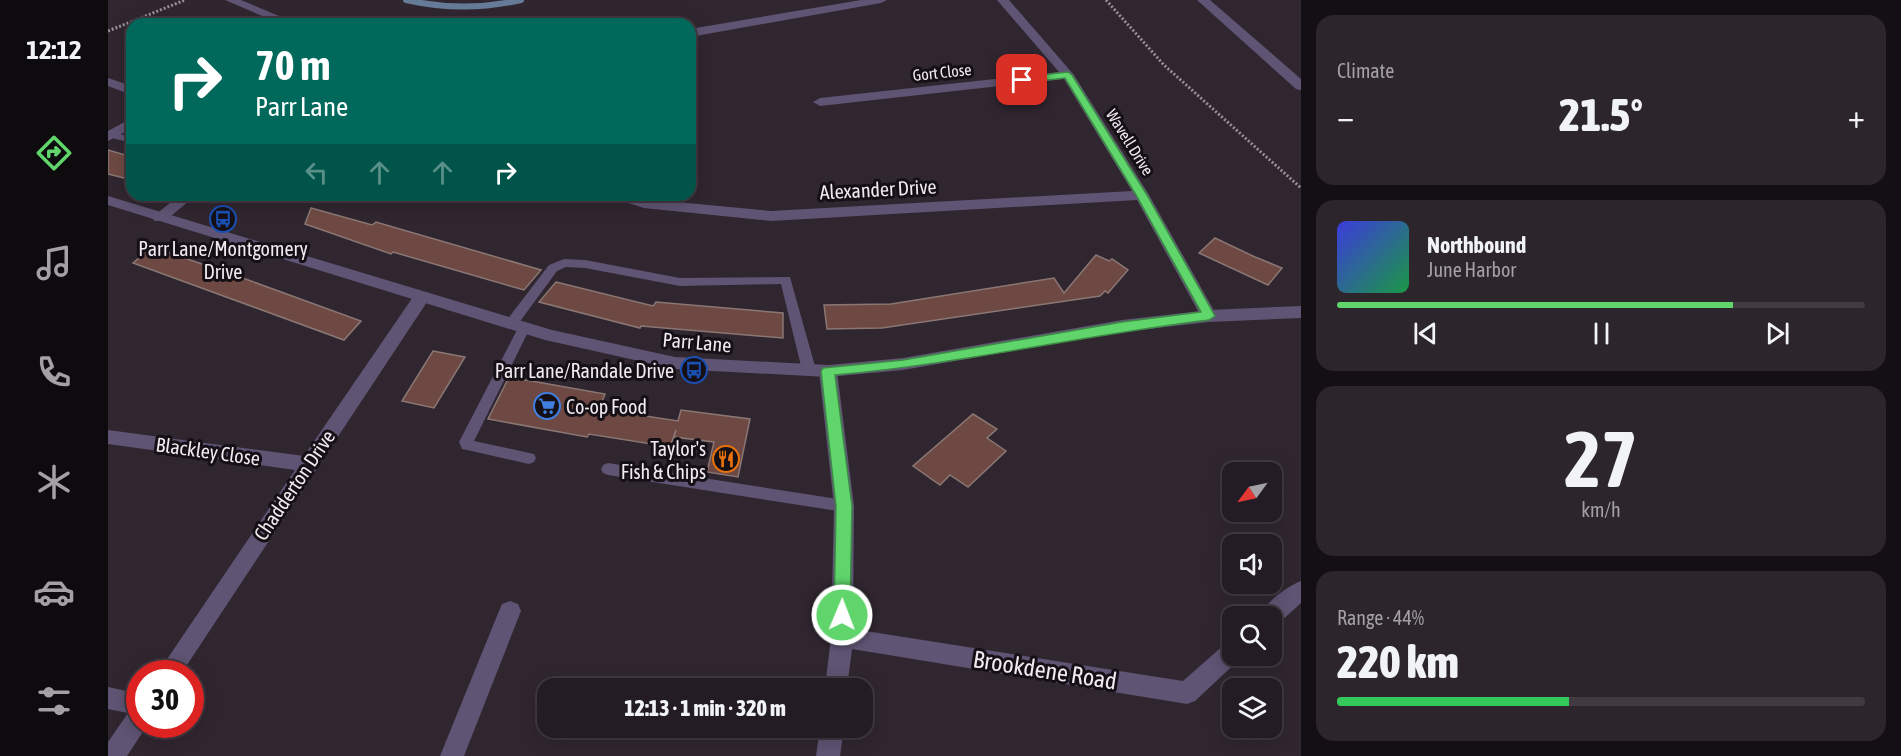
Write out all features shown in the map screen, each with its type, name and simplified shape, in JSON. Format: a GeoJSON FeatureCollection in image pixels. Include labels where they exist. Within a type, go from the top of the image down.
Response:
{"type":"FeatureCollection","features":[{"type":"Feature","properties":{"kind":"street"},"geometry":{"type":"LineString","coordinates":[[231,0],[277,18]]}},
{"type":"Feature","properties":{"kind":"street"},"geometry":{"type":"LineString","coordinates":[[696,32],[881,0]]}},
{"type":"Feature","properties":{"kind":"street","name":"Wavell Drive"},"geometry":{"type":"LineString","coordinates":[[1003,0],[1068,75],[1142,195],[1209,316]]}},
{"type":"Feature","properties":{"kind":"street"},"geometry":{"type":"LineString","coordinates":[[1203,0],[1301,86]]}},
{"type":"Feature","properties":{"kind":"street","name":"Gort Close"},"geometry":{"type":"LineString","coordinates":[[820,102],[1068,75]]}},
{"type":"Feature","properties":{"kind":"street"},"geometry":{"type":"LineString","coordinates":[[108,82],[126,89]]}},
{"type":"Feature","properties":{"kind":"street"},"geometry":{"type":"LineString","coordinates":[[110,136],[126,126]]}},
{"type":"Feature","properties":{"kind":"street","name":"Alexander Drive"},"geometry":{"type":"LineString","coordinates":[[638,201],[771,216],[1142,195]]}},
{"type":"Feature","properties":{"kind":"street","name":"Parr Lane"},"geometry":{"type":"LineString","coordinates":[[108,200],[160,218],[517,326],[675,363],[818,371],[903,364],[1122,326],[1209,316],[1301,312]]}},
{"type":"Feature","properties":{"kind":"street"},"geometry":{"type":"LineString","coordinates":[[160,218],[181,201]]}},
{"type":"Feature","properties":{"kind":"street","name":"Chadderton Drive"},"geometry":{"type":"LineString","coordinates":[[177,660],[421,298]]}},
{"type":"Feature","properties":{"kind":"street"},"geometry":{"type":"LineString","coordinates":[[818,371],[844,506],[842,637],[837,678]]}},
{"type":"Feature","properties":{"kind":"street","name":"Blackley Close"},"geometry":{"type":"LineString","coordinates":[[108,437],[308,464]]}},
{"type":"Feature","properties":{"kind":"street"},"geometry":{"type":"LineString","coordinates":[[1282,606],[1301,590]]}},
{"type":"Feature","properties":{"kind":"street"},"geometry":{"type":"LineString","coordinates":[[452,756],[510,611]]}},
{"type":"Feature","properties":{"kind":"street","name":"Brookdene Road"},"geometry":{"type":"LineString","coordinates":[[842,637],[1187,693],[1222,661]]}},
{"type":"Feature","properties":{"kind":"street"},"geometry":{"type":"LineString","coordinates":[[108,698],[126,702]]}},
{"type":"Feature","properties":{"kind":"street"},"geometry":{"type":"LineString","coordinates":[[113,756],[126,737]]}},
{"type":"Feature","properties":{"kind":"street"},"geometry":{"type":"LineString","coordinates":[[828,756],[831,738]]}},
{"type":"Feature","properties":{"kind":"lane"},"geometry":{"type":"LineString","coordinates":[[110,136],[126,139]]}},
{"type":"Feature","properties":{"kind":"lane"},"geometry":{"type":"LineString","coordinates":[[529,458],[467,445],[466,442],[517,326],[553,268],[564,263],[585,264],[680,282],[786,280],[818,371]]}},
{"type":"Feature","properties":{"kind":"lane"},"geometry":{"type":"LineString","coordinates":[[608,469],[844,506]]}},
{"type":"Feature","properties":{"kind":"path"},"geometry":{"type":"LineString","coordinates":[[140,18],[185,0]]}},
{"type":"Feature","properties":{"kind":"path"},"geometry":{"type":"LineString","coordinates":[[1106,0],[1164,65],[1301,188]]}},
{"type":"Feature","properties":{"kind":"path"},"geometry":{"type":"LineString","coordinates":[[108,31],[126,24]]}},
{"type":"Feature","properties":{"kind":"building"},"geometry":{"type":"Polygon","coordinates":[[[108,150],[126,155],[126,178],[108,174],[108,150]]]}},
{"type":"Feature","properties":{"kind":"building"},"geometry":{"type":"Polygon","coordinates":[[[311,208],[372,225],[376,222],[541,270],[524,290],[393,252],[391,254],[305,224],[311,208]]]}},
{"type":"Feature","properties":{"kind":"building"},"geometry":{"type":"Polygon","coordinates":[[[1215,238],[1282,268],[1268,285],[1199,253],[1215,238]]]}},
{"type":"Feature","properties":{"kind":"building"},"geometry":{"type":"Polygon","coordinates":[[[152,247],[361,321],[344,340],[133,263],[152,247]]]}},
{"type":"Feature","properties":{"kind":"building"},"geometry":{"type":"Polygon","coordinates":[[[1096,255],[1109,261],[1112,259],[1128,270],[1108,293],[1105,291],[1100,296],[882,328],[827,329],[824,305],[891,304],[1054,278],[1064,293],[1096,255]]]}},
{"type":"Feature","properties":{"kind":"building"},"geometry":{"type":"Polygon","coordinates":[[[556,282],[653,306],[656,302],[783,313],[783,338],[641,326],[640,328],[539,302],[556,282]]]}},
{"type":"Feature","properties":{"kind":"building"},"geometry":{"type":"Polygon","coordinates":[[[433,351],[465,357],[434,408],[402,401],[433,351]]]}},
{"type":"Feature","properties":{"kind":"building"},"geometry":{"type":"Polygon","coordinates":[[[509,377],[605,394],[599,409],[678,421],[681,410],[750,419],[738,477],[707,472],[714,442],[674,437],[676,430],[670,447],[589,434],[587,437],[488,419],[509,377]]]}},
{"type":"Feature","properties":{"kind":"building"},"geometry":{"type":"Polygon","coordinates":[[[973,414],[997,429],[987,438],[1006,451],[968,487],[950,475],[940,485],[913,466],[973,414]]]}},
{"type":"Feature","properties":{"kind":"waterway"},"geometry":{"type":"LineString","coordinates":[[406,0],[464,7],[521,0]]}},
{"type":"Feature","properties":{"kind":"place","name":"Parr Lane/Montgomery Drive"},"geometry":{"type":"Point","coordinates":[223,219]}},
{"type":"Feature","properties":{"kind":"place","name":"Parr Lane/Randale Drive"},"geometry":{"type":"Point","coordinates":[694,370]}},
{"type":"Feature","properties":{"kind":"place","name":"Co-op Food"},"geometry":{"type":"Point","coordinates":[547,406]}},
{"type":"Feature","properties":{"kind":"place","name":"Taylor's Fish & Chips"},"geometry":{"type":"Point","coordinates":[726,459]}},
{"type":"Feature","properties":{"kind":"route"},"geometry":{"type":"LineString","coordinates":[[842,615],[844,506],[828,371],[903,364],[1122,326],[1209,316],[1142,195],[1068,75],[1022,80]]}}]}
